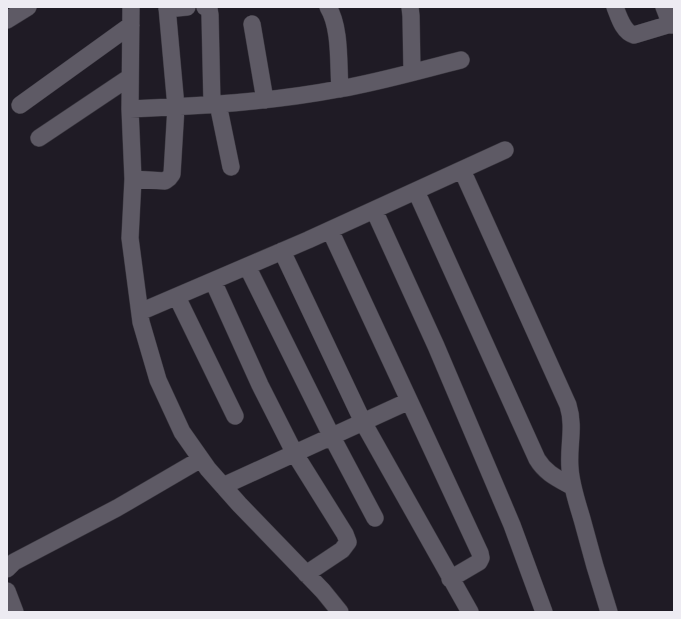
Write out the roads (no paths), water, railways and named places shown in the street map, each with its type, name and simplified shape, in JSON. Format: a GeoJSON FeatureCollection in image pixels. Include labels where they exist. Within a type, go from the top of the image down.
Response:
{"type":"FeatureCollection","features":[{"type":"Feature","properties":{"kind":"street"},"geometry":{"type":"LineString","coordinates":[[7,20],[28,7]]}},
{"type":"Feature","properties":{"kind":"street"},"geometry":{"type":"LineString","coordinates":[[131,7],[130,109],[133,179],[130,238],[141,322],[158,380],[182,432],[208,469],[340,612]]}},
{"type":"Feature","properties":{"kind":"street"},"geometry":{"type":"LineString","coordinates":[[133,179],[165,181],[172,174],[176,107],[167,8],[187,7]]}},
{"type":"Feature","properties":{"kind":"street"},"geometry":{"type":"LineString","coordinates":[[206,7],[209,9],[210,15],[215,104],[231,167]]}},
{"type":"Feature","properties":{"kind":"street"},"geometry":{"type":"LineString","coordinates":[[328,7],[332,14],[337,32],[340,89]]}},
{"type":"Feature","properties":{"kind":"street"},"geometry":{"type":"LineString","coordinates":[[410,7],[412,72]]}},
{"type":"Feature","properties":{"kind":"street"},"geometry":{"type":"LineString","coordinates":[[615,7],[625,29],[629,34],[634,35],[672,24],[664,7]]}},
{"type":"Feature","properties":{"kind":"street"},"geometry":{"type":"LineString","coordinates":[[252,24],[265,100]]}},
{"type":"Feature","properties":{"kind":"street"},"geometry":{"type":"LineString","coordinates":[[20,105],[131,25]]}},
{"type":"Feature","properties":{"kind":"street"},"geometry":{"type":"LineString","coordinates":[[130,109],[265,100],[340,89],[461,60]]}},
{"type":"Feature","properties":{"kind":"street"},"geometry":{"type":"LineString","coordinates":[[39,138],[130,77]]}},
{"type":"Feature","properties":{"kind":"street"},"geometry":{"type":"LineString","coordinates":[[140,312],[330,230],[506,150]]}},
{"type":"Feature","properties":{"kind":"street"},"geometry":{"type":"LineString","coordinates":[[462,170],[569,409],[572,424],[569,452],[573,487],[609,612]]}},
{"type":"Feature","properties":{"kind":"street"},"geometry":{"type":"LineString","coordinates":[[416,191],[537,459],[542,468],[573,487]]}},
{"type":"Feature","properties":{"kind":"street"},"geometry":{"type":"LineString","coordinates":[[374,210],[436,346],[512,525],[544,612]]}},
{"type":"Feature","properties":{"kind":"street"},"geometry":{"type":"LineString","coordinates":[[330,230],[480,553],[481,558],[479,562],[450,579]]}},
{"type":"Feature","properties":{"kind":"street"},"geometry":{"type":"LineString","coordinates":[[282,251],[363,422],[450,579],[470,612]]}},
{"type":"Feature","properties":{"kind":"street"},"geometry":{"type":"LineString","coordinates":[[247,266],[332,437],[375,518]]}},
{"type":"Feature","properties":{"kind":"street"},"geometry":{"type":"LineString","coordinates":[[213,281],[260,385],[295,454],[345,534],[348,542],[342,550],[306,574]]}},
{"type":"Feature","properties":{"kind":"street"},"geometry":{"type":"LineString","coordinates":[[177,297],[235,416]]}},
{"type":"Feature","properties":{"kind":"street"},"geometry":{"type":"LineString","coordinates":[[223,486],[410,401]]}},
{"type":"Feature","properties":{"kind":"street"},"geometry":{"type":"LineString","coordinates":[[7,569],[14,562],[117,508],[201,459]]}},
{"type":"Feature","properties":{"kind":"street"},"geometry":{"type":"LineString","coordinates":[[7,591],[15,612]]}}]}
